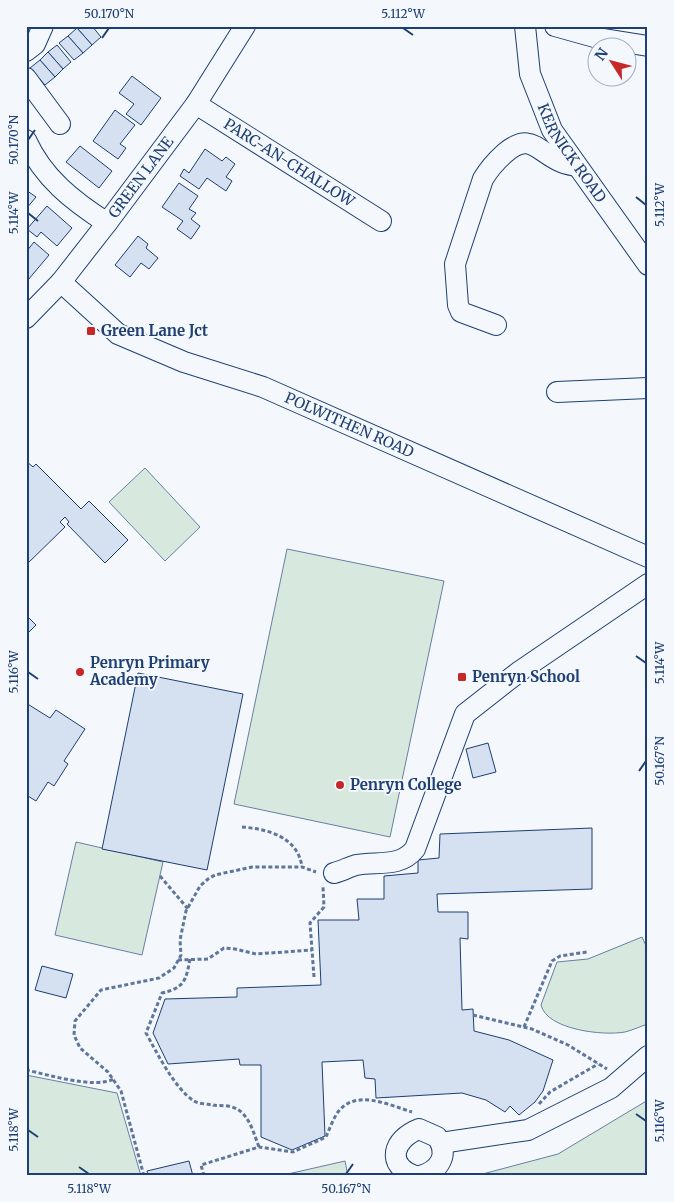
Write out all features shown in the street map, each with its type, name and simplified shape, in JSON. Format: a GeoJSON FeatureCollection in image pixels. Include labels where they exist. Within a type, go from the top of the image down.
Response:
{"type":"FeatureCollection","features":[{"type":"Feature","properties":{"kind":"street"},"geometry":{"type":"LineString","coordinates":[[26,51],[35,44],[43,26]]}},
{"type":"Feature","properties":{"kind":"street","name":"GREEN LANE"},"geometry":{"type":"LineString","coordinates":[[26,318],[61,282],[107,223],[196,104],[245,26]]}},
{"type":"Feature","properties":{"kind":"street","name":"KERNICK ROAD"},"geometry":{"type":"LineString","coordinates":[[524,26],[530,74],[552,130],[644,255]]}},
{"type":"Feature","properties":{"kind":"street"},"geometry":{"type":"LineString","coordinates":[[555,26],[598,38],[648,46]]}},
{"type":"Feature","properties":{"kind":"street"},"geometry":{"type":"LineString","coordinates":[[26,78],[60,124]]}},
{"type":"Feature","properties":{"kind":"street","name":"PARC-AN-CHALLOW"},"geometry":{"type":"LineString","coordinates":[[196,104],[381,221]]}},
{"type":"Feature","properties":{"kind":"street"},"geometry":{"type":"LineString","coordinates":[[26,140],[48,177],[75,203],[107,223]]}},
{"type":"Feature","properties":{"kind":"street"},"geometry":{"type":"LineString","coordinates":[[496,325],[462,312],[458,305],[455,264],[483,179],[489,168],[506,152],[517,144],[528,142],[536,145],[558,161],[577,166]]}},
{"type":"Feature","properties":{"kind":"street","name":"POLWITHEN ROAD"},"geometry":{"type":"LineString","coordinates":[[61,282],[118,334],[184,362],[263,387],[648,557]]}},
{"type":"Feature","properties":{"kind":"street"},"geometry":{"type":"LineString","coordinates":[[557,392],[648,388]]}},
{"type":"Feature","properties":{"kind":"street"},"geometry":{"type":"LineString","coordinates":[[329,877],[354,865],[397,861],[410,856],[415,849],[464,714],[520,671],[646,590]]}},
{"type":"Feature","properties":{"kind":"street"},"geometry":{"type":"LineString","coordinates":[[441,1143],[528,1130],[611,1088],[648,1056]]}},
{"type":"Feature","properties":{"kind":"street"},"geometry":{"type":"LineString","coordinates":[[415,1176],[400,1166],[395,1154],[398,1142],[407,1134],[419,1129],[430,1133],[441,1143],[442,1159],[437,1167],[429,1173],[420,1176]]}},
{"type":"Feature","properties":{"kind":"path"},"geometry":{"type":"LineString","coordinates":[[242,827],[264,829],[281,837],[295,847],[302,867]]}},
{"type":"Feature","properties":{"kind":"path"},"geometry":{"type":"LineString","coordinates":[[144,1176],[121,1091],[114,1079],[80,1048],[74,1034],[75,1021],[101,990],[159,978],[174,968],[181,955],[180,940],[188,909],[200,886],[215,875],[252,867],[302,867],[329,877],[324,907],[310,923],[314,977]]}},
{"type":"Feature","properties":{"kind":"path"},"geometry":{"type":"LineString","coordinates":[[160,876],[188,909]]}},
{"type":"Feature","properties":{"kind":"path"},"geometry":{"type":"LineString","coordinates":[[178,960],[208,959],[224,948],[256,954],[312,950]]}},
{"type":"Feature","properties":{"kind":"path"},"geometry":{"type":"LineString","coordinates":[[524,1027],[552,961],[560,956],[587,952]]}},
{"type":"Feature","properties":{"kind":"path"},"geometry":{"type":"LineString","coordinates":[[190,959],[187,977],[177,990],[162,993],[146,1033],[163,1065],[173,1076],[181,1091],[196,1102],[230,1106],[239,1110],[247,1117],[259,1146]]}},
{"type":"Feature","properties":{"kind":"path"},"geometry":{"type":"LineString","coordinates":[[474,1015],[524,1027],[568,1045],[604,1068],[626,1074]]}},
{"type":"Feature","properties":{"kind":"path"},"geometry":{"type":"LineString","coordinates":[[26,1070],[85,1082],[109,1082],[114,1079]]}},
{"type":"Feature","properties":{"kind":"path"},"geometry":{"type":"LineString","coordinates":[[204,1176],[201,1165],[214,1162]]}},
{"type":"Feature","properties":{"kind":"shaded area"},"geometry":{"type":"Polygon","coordinates":[[[145,468],[200,527],[165,561],[109,502],[145,468]]]}},
{"type":"Feature","properties":{"kind":"shaded area"},"geometry":{"type":"Polygon","coordinates":[[[287,549],[444,581],[390,837],[234,804],[287,549]]]}},
{"type":"Feature","properties":{"kind":"shaded area"},"geometry":{"type":"Polygon","coordinates":[[[76,842],[163,862],[142,955],[55,935],[76,842]]]}},
{"type":"Feature","properties":{"kind":"shaded area"},"geometry":{"type":"Polygon","coordinates":[[[642,937],[648,950],[648,1024],[625,1032],[591,1032],[565,1026],[545,1014],[541,1005],[557,962],[588,959],[642,937]]]}},
{"type":"Feature","properties":{"kind":"shaded area"},"geometry":{"type":"Polygon","coordinates":[[[26,1075],[117,1093],[141,1176],[26,1176],[26,1075]]]}},
{"type":"Feature","properties":{"kind":"shaded area"},"geometry":{"type":"Polygon","coordinates":[[[648,1100],[648,1176],[475,1176],[558,1154],[648,1100]]]}},
{"type":"Feature","properties":{"kind":"shaded area"},"geometry":{"type":"Polygon","coordinates":[[[345,1161],[348,1176],[279,1176],[345,1161]]]}},
{"type":"Feature","properties":{"kind":"building"},"geometry":{"type":"Polygon","coordinates":[[[79,26],[92,26],[101,37],[92,45],[77,28],[79,26]]]}},
{"type":"Feature","properties":{"kind":"building"},"geometry":{"type":"Polygon","coordinates":[[[77,28],[92,45],[83,53],[68,36],[77,28]]]}},
{"type":"Feature","properties":{"kind":"building"},"geometry":{"type":"Polygon","coordinates":[[[68,36],[83,53],[74,60],[59,43],[68,36]]]}},
{"type":"Feature","properties":{"kind":"building"},"geometry":{"type":"Polygon","coordinates":[[[57,45],[71,62],[63,69],[48,52],[57,45]]]}},
{"type":"Feature","properties":{"kind":"building"},"geometry":{"type":"Polygon","coordinates":[[[48,52],[63,69],[55,77],[40,60],[48,52]]]}},
{"type":"Feature","properties":{"kind":"building"},"geometry":{"type":"Polygon","coordinates":[[[40,60],[55,77],[45,85],[30,68],[40,60]]]}},
{"type":"Feature","properties":{"kind":"building"},"geometry":{"type":"Polygon","coordinates":[[[132,76],[161,98],[141,125],[126,114],[134,104],[119,93],[132,76]]]}},
{"type":"Feature","properties":{"kind":"building"},"geometry":{"type":"Polygon","coordinates":[[[115,110],[135,125],[120,144],[126,148],[118,159],[93,141],[115,110]]]}},
{"type":"Feature","properties":{"kind":"building"},"geometry":{"type":"Polygon","coordinates":[[[80,146],[112,171],[99,188],[66,162],[80,146]]]}},
{"type":"Feature","properties":{"kind":"building"},"geometry":{"type":"Polygon","coordinates":[[[205,149],[222,161],[226,157],[235,164],[226,177],[232,181],[226,191],[207,178],[199,189],[180,176],[184,169],[189,173],[205,149]]]}},
{"type":"Feature","properties":{"kind":"building"},"geometry":{"type":"Polygon","coordinates":[[[179,183],[198,196],[189,209],[196,213],[191,219],[200,226],[191,239],[177,229],[183,221],[162,207],[179,183]]]}},
{"type":"Feature","properties":{"kind":"building"},"geometry":{"type":"Polygon","coordinates":[[[26,190],[36,197],[26,209],[26,190]]]}},
{"type":"Feature","properties":{"kind":"building"},"geometry":{"type":"Polygon","coordinates":[[[47,206],[72,228],[57,246],[41,232],[37,237],[27,229],[47,206]]]}},
{"type":"Feature","properties":{"kind":"building"},"geometry":{"type":"Polygon","coordinates":[[[138,236],[148,244],[146,248],[158,258],[149,269],[141,263],[130,277],[115,265],[138,236]]]}},
{"type":"Feature","properties":{"kind":"building"},"geometry":{"type":"Polygon","coordinates":[[[34,242],[49,255],[28,280],[26,252],[34,242]]]}},
{"type":"Feature","properties":{"kind":"building"},"geometry":{"type":"Polygon","coordinates":[[[26,461],[33,467],[36,464],[81,509],[89,501],[128,540],[105,563],[67,524],[69,522],[65,517],[60,522],[65,527],[26,565],[26,499],[29,496],[26,493],[26,461]]]}},
{"type":"Feature","properties":{"kind":"building"},"geometry":{"type":"Polygon","coordinates":[[[26,615],[36,625],[26,635],[26,615]]]}},
{"type":"Feature","properties":{"kind":"building"},"geometry":{"type":"Polygon","coordinates":[[[138,673],[243,694],[207,870],[102,849],[138,673]]]}},
{"type":"Feature","properties":{"kind":"building"},"geometry":{"type":"Polygon","coordinates":[[[26,703],[50,718],[56,710],[85,729],[64,761],[68,764],[54,786],[48,782],[36,801],[28,796],[26,799],[26,703]]]}},
{"type":"Feature","properties":{"kind":"building"},"geometry":{"type":"Polygon","coordinates":[[[488,743],[496,772],[473,778],[466,749],[488,743]]]}},
{"type":"Feature","properties":{"kind":"building"},"geometry":{"type":"Polygon","coordinates":[[[592,828],[592,889],[437,894],[438,912],[468,912],[468,939],[460,938],[462,1010],[473,1009],[474,1031],[509,1040],[553,1060],[543,1091],[535,1102],[519,1115],[510,1106],[505,1112],[486,1100],[462,1093],[376,1098],[375,1079],[365,1078],[363,1060],[322,1062],[325,1136],[292,1150],[261,1137],[261,1065],[240,1065],[239,1059],[168,1064],[153,1033],[165,999],[237,997],[237,988],[321,985],[318,920],[359,920],[357,899],[384,899],[384,876],[418,873],[418,860],[439,858],[440,834],[592,828]]]}},
{"type":"Feature","properties":{"kind":"building"},"geometry":{"type":"Polygon","coordinates":[[[42,966],[73,974],[66,998],[35,990],[42,966]]]}},
{"type":"Feature","properties":{"kind":"building"},"geometry":{"type":"Polygon","coordinates":[[[189,1161],[193,1176],[148,1176],[147,1171],[189,1161]]]}},
{"type":"Feature","properties":{"kind":"place","name":"Green Lane Jct"},"geometry":{"type":"Point","coordinates":[91,331]}},
{"type":"Feature","properties":{"kind":"place","name":"Penryn Primary Academy"},"geometry":{"type":"Point","coordinates":[80,672]}},
{"type":"Feature","properties":{"kind":"place","name":"Penryn School"},"geometry":{"type":"Point","coordinates":[462,677]}},
{"type":"Feature","properties":{"kind":"place","name":"Penryn College"},"geometry":{"type":"Point","coordinates":[340,785]}}]}
